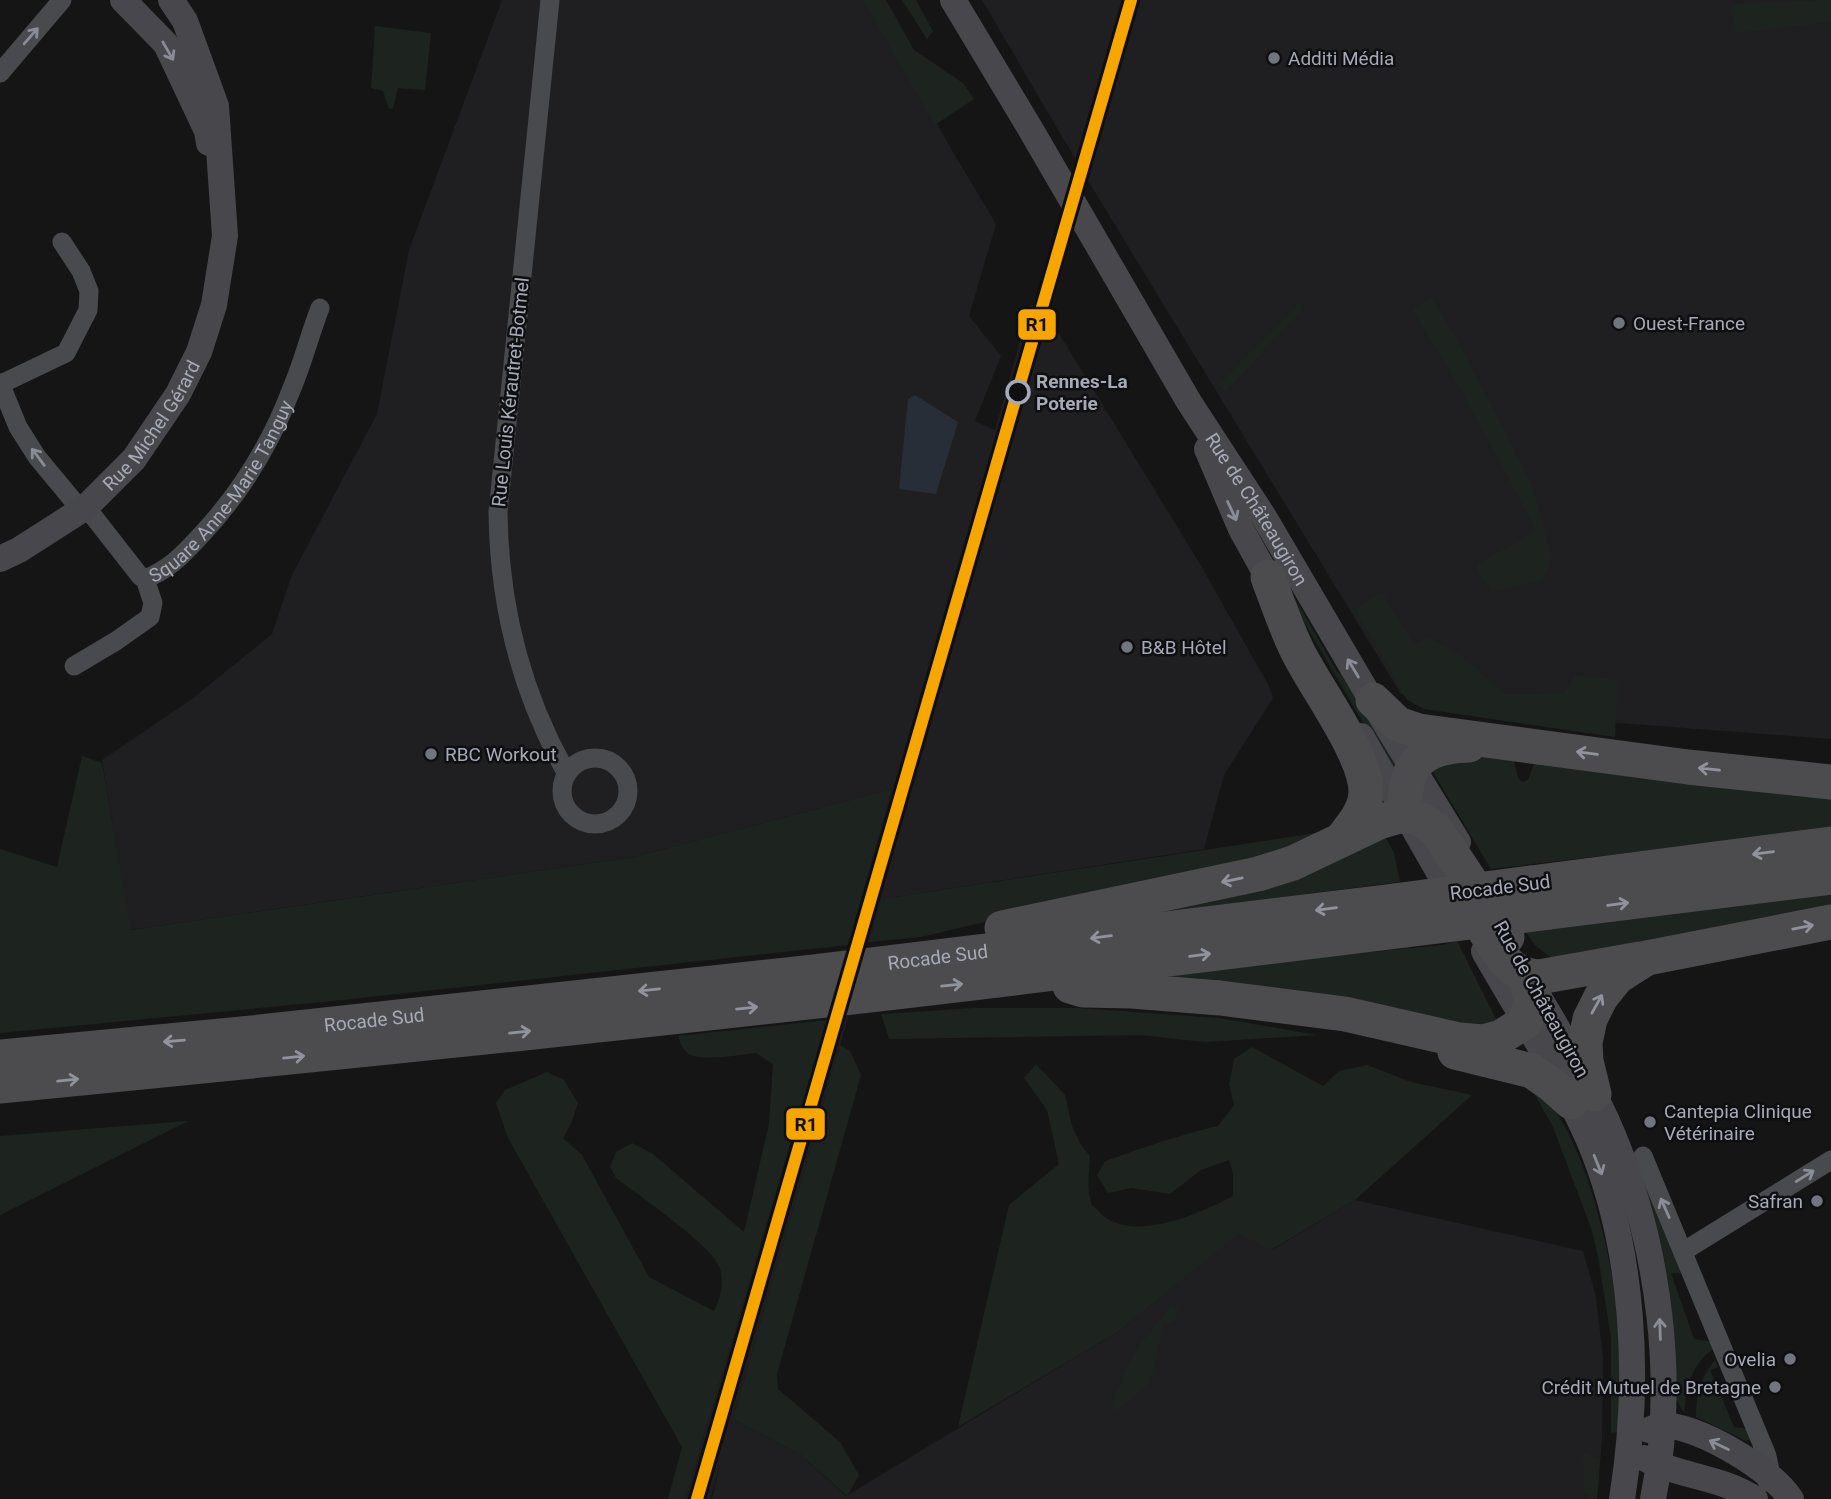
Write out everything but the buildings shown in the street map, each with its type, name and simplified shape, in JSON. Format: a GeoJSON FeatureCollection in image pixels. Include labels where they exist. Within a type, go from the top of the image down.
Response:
{"type":"FeatureCollection","features":[{"type":"Feature","properties":{"kind":"highway"},"geometry":{"type":"LineString","coordinates":[[1268,577],[1296,649],[1334,714],[1361,769],[1366,789],[1364,805],[1341,840]]}},
{"type":"Feature","properties":{"kind":"highway"},"geometry":{"type":"LineString","coordinates":[[1373,700],[1398,724],[1412,729],[1514,745],[1831,782]]}},
{"type":"Feature","properties":{"kind":"highway"},"geometry":{"type":"LineString","coordinates":[[1406,815],[1404,793],[1407,779],[1421,759],[1434,751],[1452,746],[1514,745]]}},
{"type":"Feature","properties":{"kind":"highway"},"geometry":{"type":"LineString","coordinates":[[818,981],[893,967],[977,934],[1258,874],[1293,863],[1379,822],[1406,815],[1429,823],[1437,831],[1507,937]]}},
{"type":"Feature","properties":{"kind":"highway"},"geometry":{"type":"LineString","coordinates":[[1439,840],[1507,963],[1513,970],[1527,976],[1539,977],[1647,958],[1831,922]]}},
{"type":"Feature","properties":{"kind":"highway","name":"Rocade Sud"},"geometry":{"type":"LineString","coordinates":[[893,967],[1035,976],[1400,915],[1531,883],[1831,844]]}},
{"type":"Feature","properties":{"kind":"highway","name":"Rocade Sud"},"geometry":{"type":"LineString","coordinates":[[0,1086],[188,1068],[818,981],[893,967],[1400,915],[1550,912],[1831,877]]}},
{"type":"Feature","properties":{"kind":"highway"},"geometry":{"type":"LineString","coordinates":[[1300,1008],[1404,1040],[1524,1068],[1582,1098],[1590,1019],[1601,997],[1617,977],[1647,958]]}},
{"type":"Feature","properties":{"kind":"highway"},"geometry":{"type":"LineString","coordinates":[[1035,976],[1083,990],[1175,993],[1345,1014],[1459,1040],[1483,1042],[1501,1037],[1525,1022],[1531,1003],[1527,976]]}},
{"type":"Feature","properties":{"kind":"highway","name":"Rocade Sud"},"geometry":{"type":"LineString","coordinates":[[0,1057],[818,981]]}},
{"type":"Feature","properties":{"kind":"main road","name":"Rue Michel Gérard"},"geometry":{"type":"LineString","coordinates":[[123,0],[166,44],[207,131],[225,236]]}},
{"type":"Feature","properties":{"kind":"main road","name":"Rue Michel Gérard"},"geometry":{"type":"LineString","coordinates":[[0,559],[84,509],[134,459],[178,394],[199,352],[214,305],[225,236],[216,106],[185,21],[171,0]]}},
{"type":"Feature","properties":{"kind":"main road","name":"Rue de Châteaugiron"},"geometry":{"type":"LineString","coordinates":[[953,0],[1189,402],[1264,517],[1412,769],[1439,840],[1525,1022],[1613,1135],[1631,1185],[1653,1268],[1659,1314],[1663,1445],[1653,1499]]}},
{"type":"Feature","properties":{"kind":"main road","name":"Rue de Châteaugiron"},"geometry":{"type":"LineString","coordinates":[[1189,402],[1225,496],[1268,577],[1406,815],[1439,840],[1507,937],[1582,1098],[1614,1211],[1628,1290],[1630,1409],[1622,1499]]}},
{"type":"Feature","properties":{"kind":"main road"},"geometry":{"type":"LineString","coordinates":[[1754,1499],[1724,1483],[1659,1466],[1627,1449],[1642,1434],[1663,1425],[1688,1431],[1726,1448],[1771,1476],[1791,1499]]}},
{"type":"Feature","properties":{"kind":"street"},"geometry":{"type":"LineString","coordinates":[[0,72],[62,0]]}},
{"type":"Feature","properties":{"kind":"street","name":"Rue Louis Kérautret-Botmel"},"geometry":{"type":"LineString","coordinates":[[550,0],[498,512],[499,550],[508,622],[520,666],[548,741],[567,774]]}},
{"type":"Feature","properties":{"kind":"street"},"geometry":{"type":"LineString","coordinates":[[0,384],[66,353],[88,310],[89,291],[62,242]]}},
{"type":"Feature","properties":{"kind":"street","name":"Square Anne-Marie Tanguy"},"geometry":{"type":"LineString","coordinates":[[0,384],[18,427],[37,457],[145,579],[174,564],[210,525],[251,470],[293,388],[320,307]]}},
{"type":"Feature","properties":{"kind":"street"},"geometry":{"type":"LineString","coordinates":[[74,666],[150,617],[153,603],[145,579]]}},
{"type":"Feature","properties":{"kind":"street"},"geometry":{"type":"LineString","coordinates":[[1643,1156],[1768,1456],[1771,1476],[1754,1499]]}},
{"type":"Feature","properties":{"kind":"street"},"geometry":{"type":"LineString","coordinates":[[1684,1251],[1831,1160]]}},
{"type":"Feature","properties":{"kind":"shaded area"},"geometry":{"type":"Polygon","coordinates":[[[502,0],[870,0],[950,147],[996,224],[969,316],[1001,356],[975,421],[995,430],[1030,306],[1034,304],[1058,230],[1070,244],[1049,317],[1200,564],[1269,686],[1273,698],[1224,775],[1204,849],[882,899],[869,942],[848,945],[892,789],[634,857],[130,930],[102,760],[192,699],[272,634],[292,575],[377,414],[409,250],[502,0]]]}},
{"type":"Feature","properties":{"kind":"shaded area"},"geometry":{"type":"Polygon","coordinates":[[[863,0],[886,0],[914,50],[963,83],[974,99],[935,125],[863,0]]]}},
{"type":"Feature","properties":{"kind":"shaded area"},"geometry":{"type":"Polygon","coordinates":[[[902,0],[916,0],[933,31],[927,39],[902,0]]]}},
{"type":"Feature","properties":{"kind":"shaded area"},"geometry":{"type":"Polygon","coordinates":[[[982,0],[1831,0],[1831,739],[1606,722],[1465,706],[1401,694],[1090,184],[982,0]]]}},
{"type":"Feature","properties":{"kind":"shaded area"},"geometry":{"type":"Polygon","coordinates":[[[1831,0],[1831,22],[1735,33],[1731,4],[1831,0]]]}},
{"type":"Feature","properties":{"kind":"shaded area"},"geometry":{"type":"Polygon","coordinates":[[[375,26],[431,33],[425,90],[398,88],[393,108],[389,109],[383,91],[371,88],[375,26]]]}},
{"type":"Feature","properties":{"kind":"shaded area"},"geometry":{"type":"Polygon","coordinates":[[[1432,298],[1465,354],[1534,490],[1552,559],[1543,579],[1491,592],[1476,566],[1536,530],[1459,386],[1412,309],[1432,298]]]}},
{"type":"Feature","properties":{"kind":"shaded area"},"geometry":{"type":"Polygon","coordinates":[[[1299,302],[1304,309],[1225,392],[1219,384],[1299,302]]]}},
{"type":"Feature","properties":{"kind":"shaded area"},"geometry":{"type":"Polygon","coordinates":[[[915,395],[958,422],[936,494],[899,489],[908,399],[915,395]]]}},
{"type":"Feature","properties":{"kind":"shaded area"},"geometry":{"type":"Polygon","coordinates":[[[1280,573],[1338,673],[1349,676],[1405,767],[1396,779],[1276,574],[1280,573]]]}},
{"type":"Feature","properties":{"kind":"shaded area"},"geometry":{"type":"Polygon","coordinates":[[[1382,592],[1414,645],[1429,637],[1462,656],[1506,695],[1564,693],[1575,675],[1618,680],[1615,737],[1424,709],[1406,699],[1355,609],[1382,592]]]}},
{"type":"Feature","properties":{"kind":"shaded area"},"geometry":{"type":"Polygon","coordinates":[[[82,756],[102,763],[131,930],[634,857],[892,789],[848,945],[323,1002],[0,1033],[0,849],[57,867],[82,756]]]}},
{"type":"Feature","properties":{"kind":"shaded area"},"geometry":{"type":"Polygon","coordinates":[[[1440,756],[1513,757],[1518,778],[1522,782],[1528,780],[1534,763],[1831,788],[1831,829],[1491,869],[1428,764],[1440,756]]]}},
{"type":"Feature","properties":{"kind":"shaded area"},"geometry":{"type":"Polygon","coordinates":[[[1329,831],[1292,850],[921,937],[869,942],[882,899],[1329,831]]]}},
{"type":"Feature","properties":{"kind":"shaded area"},"geometry":{"type":"Polygon","coordinates":[[[1382,831],[1394,853],[1400,882],[1123,917],[1382,831]]]}},
{"type":"Feature","properties":{"kind":"shaded area"},"geometry":{"type":"Polygon","coordinates":[[[1831,893],[1831,915],[1562,966],[1535,945],[1526,932],[1831,893]]]}},
{"type":"Feature","properties":{"kind":"shaded area"},"geometry":{"type":"Polygon","coordinates":[[[1457,941],[1501,1029],[1492,1033],[1171,976],[1237,965],[1442,945],[1457,941]]]}},
{"type":"Feature","properties":{"kind":"shaded area"},"geometry":{"type":"Polygon","coordinates":[[[974,1008],[1078,1008],[1219,1018],[1317,1035],[1205,1042],[1140,1035],[889,1039],[881,1014],[974,1008]]]}},
{"type":"Feature","properties":{"kind":"shaded area"},"geometry":{"type":"Polygon","coordinates":[[[848,1017],[733,1419],[801,1455],[846,1496],[1119,1331],[1239,1233],[1272,1250],[1355,1200],[1583,1251],[1596,1297],[1603,1358],[1602,1439],[1597,1499],[712,1499],[720,1464],[710,1499],[685,1499],[827,1020],[848,1017]]]}},
{"type":"Feature","properties":{"kind":"shaded area"},"geometry":{"type":"Polygon","coordinates":[[[827,1020],[685,1499],[668,1499],[682,1447],[508,1138],[496,1103],[505,1090],[547,1072],[564,1080],[578,1103],[563,1138],[582,1155],[649,1277],[714,1311],[722,1285],[720,1268],[715,1259],[657,1208],[616,1178],[610,1167],[616,1152],[632,1143],[653,1154],[744,1232],[769,1124],[773,1064],[756,1053],[697,1057],[684,1050],[678,1036],[827,1020]]]}},
{"type":"Feature","properties":{"kind":"shaded area"},"geometry":{"type":"Polygon","coordinates":[[[840,1045],[850,1051],[861,1075],[777,1374],[778,1389],[840,1442],[859,1475],[847,1496],[801,1455],[733,1419],[840,1045]]]}},
{"type":"Feature","properties":{"kind":"shaded area"},"geometry":{"type":"Polygon","coordinates":[[[1252,1047],[1323,1086],[1339,1071],[1367,1065],[1411,1082],[1472,1095],[1355,1200],[1271,1250],[1239,1234],[1119,1331],[958,1427],[1009,1205],[1059,1164],[1047,1110],[1024,1078],[1036,1064],[1065,1095],[1072,1126],[1090,1156],[1088,1187],[1092,1205],[1114,1222],[1147,1226],[1166,1223],[1202,1211],[1233,1196],[1233,1173],[1229,1160],[1201,1170],[1170,1194],[1131,1188],[1108,1193],[1097,1175],[1105,1161],[1218,1126],[1234,1105],[1229,1084],[1234,1059],[1252,1047]]]}},
{"type":"Feature","properties":{"kind":"shaded area"},"geometry":{"type":"Polygon","coordinates":[[[1526,1079],[1552,1106],[1566,1129],[1599,1216],[1613,1280],[1620,1336],[1618,1432],[1611,1433],[1611,1338],[1591,1228],[1553,1127],[1526,1079]]]}},
{"type":"Feature","properties":{"kind":"shaded area"},"geometry":{"type":"Polygon","coordinates":[[[188,1121],[0,1215],[0,1136],[188,1121]]]}},
{"type":"Feature","properties":{"kind":"shaded area"},"geometry":{"type":"Polygon","coordinates":[[[1645,1176],[1685,1274],[1671,1273],[1694,1339],[1713,1342],[1713,1349],[1700,1362],[1691,1377],[1684,1413],[1673,1394],[1638,1178],[1645,1176]]]}},
{"type":"Feature","properties":{"kind":"shaded area"},"geometry":{"type":"Polygon","coordinates":[[[1171,1306],[1178,1309],[1175,1320],[1163,1325],[1154,1370],[1148,1384],[1118,1410],[1114,1409],[1112,1403],[1128,1365],[1141,1343],[1171,1306]]]}},
{"type":"Feature","properties":{"kind":"shaded area"},"geometry":{"type":"Polygon","coordinates":[[[1715,1360],[1718,1367],[1710,1370],[1734,1427],[1748,1429],[1751,1439],[1746,1441],[1696,1417],[1700,1387],[1715,1360]]]}},
{"type":"Feature","properties":{"kind":"shaded area"},"geometry":{"type":"Polygon","coordinates":[[[1583,1451],[1600,1460],[1597,1499],[1589,1498],[1589,1495],[1584,1493],[1583,1451]]]}},
{"type":"Feature","properties":{"kind":"transit line","name":"R1"},"geometry":{"type":"LineString","coordinates":[[697,1499],[1131,0]]}},
{"type":"Feature","properties":{"kind":"place","name":"Additi Média"},"geometry":{"type":"Point","coordinates":[1274,58]}},
{"type":"Feature","properties":{"kind":"place","name":"Ouest-France"},"geometry":{"type":"Point","coordinates":[1619,323]}},
{"type":"Feature","properties":{"kind":"place","name":"Rennes-La Poterie"},"geometry":{"type":"Point","coordinates":[1018,392]}},
{"type":"Feature","properties":{"kind":"place","name":"B&B Hôtel"},"geometry":{"type":"Point","coordinates":[1127,647]}},
{"type":"Feature","properties":{"kind":"place","name":"RBC Workout"},"geometry":{"type":"Point","coordinates":[431,754]}},
{"type":"Feature","properties":{"kind":"place","name":"Cantepia Clinique Vétérinaire"},"geometry":{"type":"Point","coordinates":[1650,1122]}},
{"type":"Feature","properties":{"kind":"place","name":"Safran"},"geometry":{"type":"Point","coordinates":[1817,1201]}},
{"type":"Feature","properties":{"kind":"place","name":"Ovelia"},"geometry":{"type":"Point","coordinates":[1790,1359]}},
{"type":"Feature","properties":{"kind":"place","name":"Crédit Mutuel de Bretagne"},"geometry":{"type":"Point","coordinates":[1775,1387]}}]}
